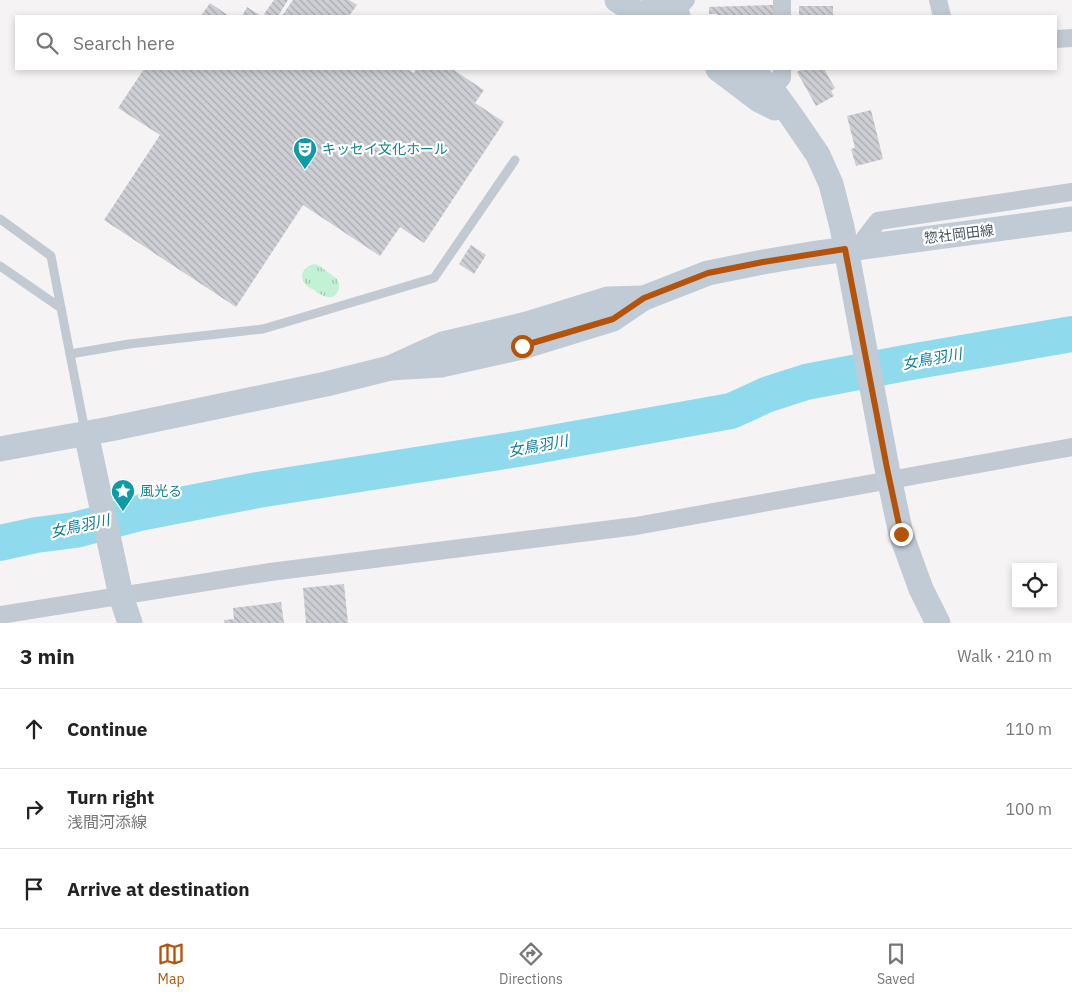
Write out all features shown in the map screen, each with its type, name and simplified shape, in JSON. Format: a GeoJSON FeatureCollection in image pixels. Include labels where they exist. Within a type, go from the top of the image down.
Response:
{"type":"FeatureCollection","features":[{"type":"Feature","properties":{"kind":"street"},"geometry":{"type":"LineString","coordinates":[[617,0],[640,15]]}},
{"type":"Feature","properties":{"kind":"street"},"geometry":{"type":"LineString","coordinates":[[782,0],[782,15]]}},
{"type":"Feature","properties":{"kind":"street"},"geometry":{"type":"LineString","coordinates":[[938,0],[942,15]]}},
{"type":"Feature","properties":{"kind":"street"},"geometry":{"type":"LineString","coordinates":[[1057,39],[1072,38]]}},
{"type":"Feature","properties":{"kind":"street"},"geometry":{"type":"LineString","coordinates":[[719,70],[759,100],[792,116]]}},
{"type":"Feature","properties":{"kind":"street"},"geometry":{"type":"LineString","coordinates":[[752,70],[777,79],[792,116],[818,155],[831,184],[840,222],[852,248],[850,274],[901,534],[921,589],[938,623]]}},
{"type":"Feature","properties":{"kind":"street"},"geometry":{"type":"LineString","coordinates":[[852,248],[878,221],[1072,192]]}},
{"type":"Feature","properties":{"kind":"street","name":"惣社岡田線"},"geometry":{"type":"LineString","coordinates":[[0,449],[88,440],[237,403],[326,384],[390,368],[443,344],[528,324],[608,299],[644,298],[708,273],[852,248],[1072,219]]}},
{"type":"Feature","properties":{"kind":"street"},"geometry":{"type":"LineString","coordinates":[[88,440],[120,591],[130,623]]}},
{"type":"Feature","properties":{"kind":"street"},"geometry":{"type":"LineString","coordinates":[[0,615],[120,591],[636,526],[888,474],[1072,447]]}},
{"type":"Feature","properties":{"kind":"lane"},"geometry":{"type":"LineString","coordinates":[[70,354],[129,344],[264,329],[434,278],[515,160]]}},
{"type":"Feature","properties":{"kind":"lane"},"geometry":{"type":"LineString","coordinates":[[0,219],[51,256],[88,440]]}},
{"type":"Feature","properties":{"kind":"lane"},"geometry":{"type":"LineString","coordinates":[[0,266],[61,308]]}},
{"type":"Feature","properties":{"kind":"green space"},"geometry":{"type":"Polygon","coordinates":[[[314,264],[337,279],[339,288],[333,297],[323,296],[308,287],[304,282],[302,276],[304,271],[314,264]]]}},
{"type":"Feature","properties":{"kind":"building"},"geometry":{"type":"Polygon","coordinates":[[[274,0],[288,0],[279,15],[264,14],[274,0]]]}},
{"type":"Feature","properties":{"kind":"building"},"geometry":{"type":"Polygon","coordinates":[[[293,0],[349,0],[357,5],[350,15],[283,15],[293,0]]]}},
{"type":"Feature","properties":{"kind":"building"},"geometry":{"type":"Polygon","coordinates":[[[210,3],[228,15],[202,15],[210,3]]]}},
{"type":"Feature","properties":{"kind":"building"},"geometry":{"type":"Polygon","coordinates":[[[773,5],[773,15],[709,14],[709,7],[773,5]]]}},
{"type":"Feature","properties":{"kind":"building"},"geometry":{"type":"Polygon","coordinates":[[[799,6],[833,6],[833,15],[799,15],[799,6]]]}},
{"type":"Feature","properties":{"kind":"building"},"geometry":{"type":"Polygon","coordinates":[[[247,7],[259,15],[243,15],[247,7]]]}},
{"type":"Feature","properties":{"kind":"building","name":"キッセイ文化ホール"},"geometry":{"type":"Polygon","coordinates":[[[143,70],[409,70],[414,73],[416,70],[454,70],[484,90],[475,103],[504,122],[424,243],[400,227],[380,256],[303,205],[236,307],[104,220],[160,135],[118,108],[143,70]]]}},
{"type":"Feature","properties":{"kind":"building"},"geometry":{"type":"Polygon","coordinates":[[[801,70],[825,70],[835,88],[831,91],[834,96],[816,106],[797,72],[801,70]]]}},
{"type":"Feature","properties":{"kind":"building"},"geometry":{"type":"Polygon","coordinates":[[[871,110],[883,159],[856,166],[851,149],[855,148],[847,116],[871,110]]]}},
{"type":"Feature","properties":{"kind":"building"},"geometry":{"type":"Polygon","coordinates":[[[471,245],[486,255],[474,274],[459,264],[471,245]]]}},
{"type":"Feature","properties":{"kind":"building"},"geometry":{"type":"Polygon","coordinates":[[[344,584],[348,623],[306,623],[303,588],[344,584]]]}},
{"type":"Feature","properties":{"kind":"building"},"geometry":{"type":"Polygon","coordinates":[[[281,602],[284,623],[225,623],[224,620],[234,619],[233,608],[281,602]]]}},
{"type":"Feature","properties":{"kind":"waterway","name":"女鳥羽川"},"geometry":{"type":"LineString","coordinates":[[0,543],[36,535],[75,530],[139,513],[258,490],[518,449],[731,411],[766,395],[806,382],[1072,334]]}},
{"type":"Feature","properties":{"kind":"place","name":"キッセイ文化ホール"},"geometry":{"type":"Point","coordinates":[305,170]}},
{"type":"Feature","properties":{"kind":"place","name":"風光る"},"geometry":{"type":"Point","coordinates":[123,512]}},
{"type":"Feature","properties":{"kind":"route"},"geometry":{"type":"LineString","coordinates":[[522,346],[613,319],[644,298],[708,273],[845,249],[901,534]]}}]}
